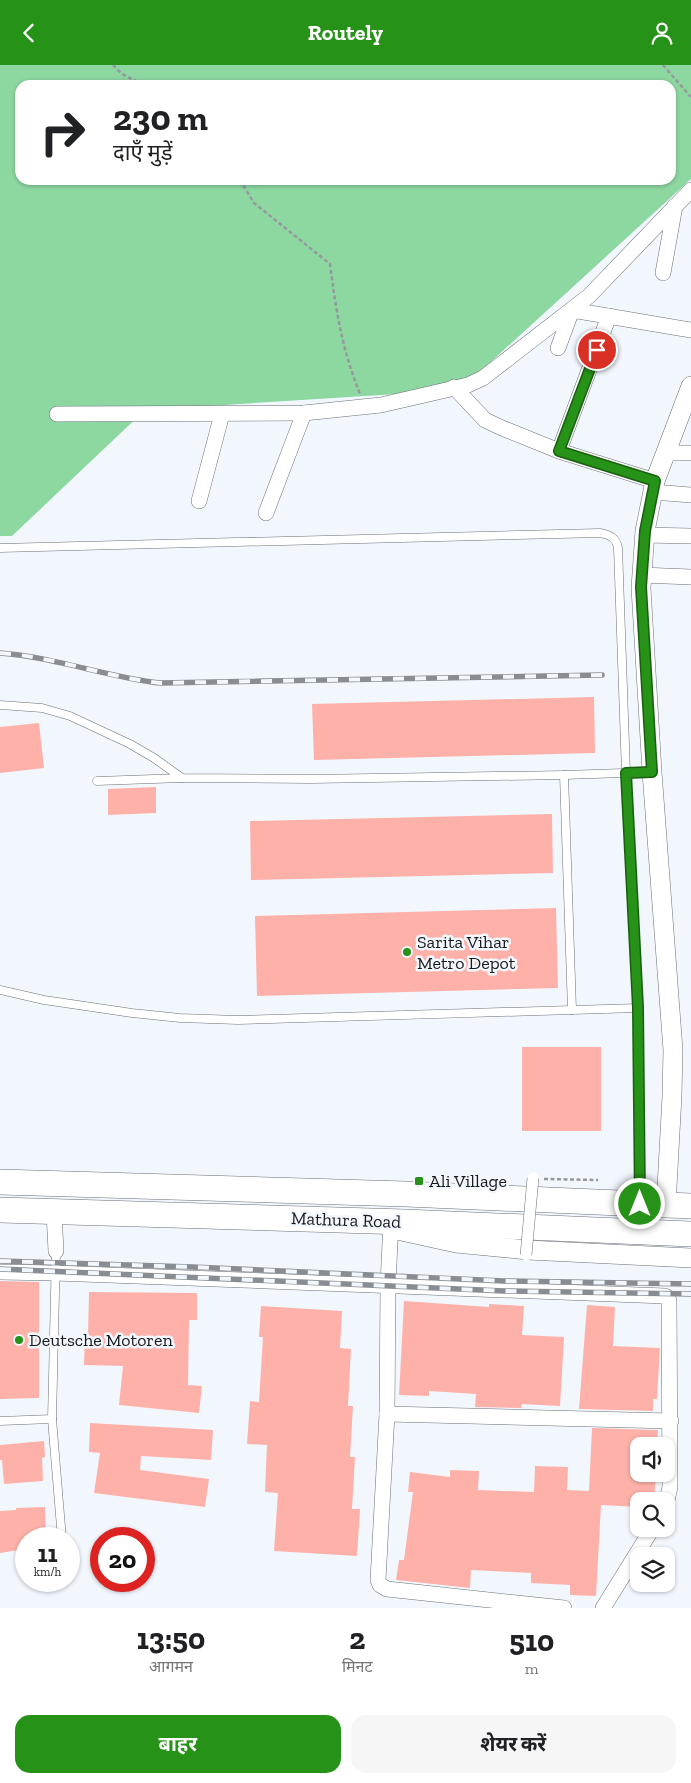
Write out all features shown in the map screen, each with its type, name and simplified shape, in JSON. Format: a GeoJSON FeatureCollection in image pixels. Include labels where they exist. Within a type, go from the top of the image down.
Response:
{"type":"FeatureCollection","features":[{"type":"Feature","properties":{"kind":"highway","name":"Mathura Road"},"geometry":{"type":"LineString","coordinates":[[0,1182],[406,1194],[691,1206]]}},
{"type":"Feature","properties":{"kind":"highway","name":"Mathura Road"},"geometry":{"type":"LineString","coordinates":[[0,1210],[357,1220],[391,1225],[691,1234]]}},
{"type":"Feature","properties":{"kind":"street"},"geometry":{"type":"LineString","coordinates":[[57,415],[304,413],[381,405],[468,385],[483,379],[589,296],[691,190]]}},
{"type":"Feature","properties":{"kind":"street"},"geometry":{"type":"LineString","coordinates":[[663,273],[675,206]]}},
{"type":"Feature","properties":{"kind":"street"},"geometry":{"type":"LineString","coordinates":[[572,310],[691,330]]}},
{"type":"Feature","properties":{"kind":"street"},"geometry":{"type":"LineString","coordinates":[[558,348],[572,310]]}},
{"type":"Feature","properties":{"kind":"street"},"geometry":{"type":"LineString","coordinates":[[559,451],[609,316]]}},
{"type":"Feature","properties":{"kind":"street"},"geometry":{"type":"LineString","coordinates":[[666,1205],[673,1051],[642,626],[641,575],[644,535],[654,487],[666,453],[686,412],[691,386]]}},
{"type":"Feature","properties":{"kind":"street"},"geometry":{"type":"LineString","coordinates":[[454,387],[485,420],[502,428],[654,487],[691,495]]}},
{"type":"Feature","properties":{"kind":"street"},"geometry":{"type":"LineString","coordinates":[[266,513],[304,413]]}},
{"type":"Feature","properties":{"kind":"street"},"geometry":{"type":"LineString","coordinates":[[198,501],[222,414]]}},
{"type":"Feature","properties":{"kind":"street"},"geometry":{"type":"LineString","coordinates":[[666,453],[691,453]]}},
{"type":"Feature","properties":{"kind":"street"},"geometry":{"type":"LineString","coordinates":[[644,535],[691,536]]}},
{"type":"Feature","properties":{"kind":"street"},"geometry":{"type":"LineString","coordinates":[[641,575],[691,577]]}},
{"type":"Feature","properties":{"kind":"street"},"geometry":{"type":"LineString","coordinates":[[526,1255],[533,1178]]}},
{"type":"Feature","properties":{"kind":"street"},"geometry":{"type":"LineString","coordinates":[[54,1212],[56,1251]]}},
{"type":"Feature","properties":{"kind":"street"},"geometry":{"type":"LineString","coordinates":[[564,1608],[387,1589],[380,1585],[378,1580],[387,1414],[388,1285],[391,1225],[456,1243],[528,1250],[691,1258]]}},
{"type":"Feature","properties":{"kind":"street"},"geometry":{"type":"LineString","coordinates":[[0,1272],[665,1296],[669,1301],[671,1421],[669,1492]]}},
{"type":"Feature","properties":{"kind":"street"},"geometry":{"type":"LineString","coordinates":[[387,1414],[671,1421]]}},
{"type":"Feature","properties":{"kind":"street"},"geometry":{"type":"LineString","coordinates":[[602,1608],[647,1537]]}},
{"type":"Feature","properties":{"kind":"lane"},"geometry":{"type":"LineString","coordinates":[[0,548],[600,533],[607,534],[617,541],[638,1008],[640,1204]]}},
{"type":"Feature","properties":{"kind":"lane"},"geometry":{"type":"LineString","coordinates":[[0,705],[42,708],[70,716],[130,744],[182,778]]}},
{"type":"Feature","properties":{"kind":"lane"},"geometry":{"type":"LineString","coordinates":[[97,781],[182,778],[311,779],[652,772]]}},
{"type":"Feature","properties":{"kind":"lane"},"geometry":{"type":"LineString","coordinates":[[564,775],[572,1010]]}},
{"type":"Feature","properties":{"kind":"lane"},"geometry":{"type":"LineString","coordinates":[[0,991],[44,1000],[180,1018],[228,1019],[638,1008]]}},
{"type":"Feature","properties":{"kind":"lane"},"geometry":{"type":"LineString","coordinates":[[56,1251],[52,1419],[61,1527]]}},
{"type":"Feature","properties":{"kind":"lane"},"geometry":{"type":"LineString","coordinates":[[0,1421],[52,1419]]}},
{"type":"Feature","properties":{"kind":"path"},"geometry":{"type":"LineString","coordinates":[[113,65],[122,74],[134,80]]}},
{"type":"Feature","properties":{"kind":"path"},"geometry":{"type":"LineString","coordinates":[[663,65],[691,97]]}},
{"type":"Feature","properties":{"kind":"path"},"geometry":{"type":"LineString","coordinates":[[243,185],[254,203],[330,264],[339,330],[350,369],[366,407]]}},
{"type":"Feature","properties":{"kind":"path"},"geometry":{"type":"LineString","coordinates":[[533,1178],[598,1180]]}},
{"type":"Feature","properties":{"kind":"green space"},"geometry":{"type":"Polygon","coordinates":[[[0,65],[691,65],[691,179],[460,390],[145,410],[12,536],[0,536],[0,65]]]}},
{"type":"Feature","properties":{"kind":"building"},"geometry":{"type":"Polygon","coordinates":[[[594,697],[595,753],[314,760],[312,704],[594,697]]]}},
{"type":"Feature","properties":{"kind":"building"},"geometry":{"type":"Polygon","coordinates":[[[39,723],[44,768],[0,773],[0,727],[39,723]]]}},
{"type":"Feature","properties":{"kind":"building"},"geometry":{"type":"Polygon","coordinates":[[[156,787],[156,813],[108,815],[108,789],[156,787]]]}},
{"type":"Feature","properties":{"kind":"building"},"geometry":{"type":"Polygon","coordinates":[[[552,814],[553,873],[251,880],[250,821],[552,814]]]}},
{"type":"Feature","properties":{"kind":"building","name":"Sarita Vihar Metro Depot"},"geometry":{"type":"Polygon","coordinates":[[[556,908],[558,988],[257,996],[255,916],[556,908]]]}},
{"type":"Feature","properties":{"kind":"building"},"geometry":{"type":"Polygon","coordinates":[[[522,1047],[601,1047],[601,1131],[522,1131],[522,1047]]]}},
{"type":"Feature","properties":{"kind":"building","name":"Deutsche Motoren"},"geometry":{"type":"Polygon","coordinates":[[[0,1281],[39,1282],[39,1398],[0,1399],[0,1281]]]}},
{"type":"Feature","properties":{"kind":"building"},"geometry":{"type":"Polygon","coordinates":[[[89,1292],[197,1293],[197,1320],[189,1320],[188,1385],[202,1386],[199,1413],[119,1405],[123,1366],[84,1365],[85,1335],[88,1335],[89,1292]]]}},
{"type":"Feature","properties":{"kind":"building"},"geometry":{"type":"Polygon","coordinates":[[[404,1301],[489,1307],[489,1304],[524,1306],[522,1335],[564,1337],[560,1406],[522,1404],[521,1408],[475,1407],[476,1394],[429,1391],[429,1396],[399,1395],[404,1301]]]}},
{"type":"Feature","properties":{"kind":"building"},"geometry":{"type":"Polygon","coordinates":[[[587,1305],[615,1307],[613,1346],[660,1348],[657,1399],[653,1399],[653,1411],[579,1409],[587,1305]]]}},
{"type":"Feature","properties":{"kind":"building"},"geometry":{"type":"Polygon","coordinates":[[[261,1306],[342,1311],[340,1348],[351,1349],[348,1406],[353,1406],[350,1457],[355,1457],[352,1509],[360,1509],[357,1556],[274,1551],[278,1493],[265,1492],[267,1445],[247,1444],[250,1401],[259,1402],[263,1337],[259,1337],[261,1306]]]}},
{"type":"Feature","properties":{"kind":"building"},"geometry":{"type":"Polygon","coordinates":[[[90,1423],[213,1430],[211,1460],[141,1456],[140,1470],[209,1479],[205,1507],[94,1493],[100,1453],[89,1452],[90,1423]]]}},
{"type":"Feature","properties":{"kind":"building"},"geometry":{"type":"Polygon","coordinates":[[[592,1428],[658,1430],[658,1437],[630,1437],[630,1482],[655,1482],[655,1492],[630,1492],[630,1507],[601,1505],[596,1596],[570,1595],[570,1585],[531,1583],[531,1573],[471,1570],[470,1588],[396,1580],[399,1560],[404,1560],[413,1492],[408,1492],[410,1472],[450,1477],[450,1470],[479,1471],[478,1490],[534,1492],[535,1466],[568,1467],[567,1490],[589,1491],[592,1428]]]}},
{"type":"Feature","properties":{"kind":"building"},"geometry":{"type":"Polygon","coordinates":[[[44,1441],[45,1457],[42,1458],[43,1481],[4,1484],[2,1460],[0,1460],[0,1445],[44,1441]]]}},
{"type":"Feature","properties":{"kind":"building"},"geometry":{"type":"Polygon","coordinates":[[[45,1507],[46,1527],[15,1527],[15,1551],[0,1553],[0,1511],[16,1510],[16,1508],[45,1507]]]}},
{"type":"Feature","properties":{"kind":"railway"},"geometry":{"type":"LineString","coordinates":[[0,653],[20,655],[160,683],[602,675]]}},
{"type":"Feature","properties":{"kind":"railway"},"geometry":{"type":"LineString","coordinates":[[0,1261],[192,1267],[504,1281],[691,1284]]}},
{"type":"Feature","properties":{"kind":"railway"},"geometry":{"type":"LineString","coordinates":[[0,1269],[504,1291],[691,1294]]}},
{"type":"Feature","properties":{"kind":"place","name":"Sarita Vihar Metro Depot"},"geometry":{"type":"Point","coordinates":[407,952]}},
{"type":"Feature","properties":{"kind":"place","name":"Ali Village"},"geometry":{"type":"Point","coordinates":[419,1181]}},
{"type":"Feature","properties":{"kind":"place","name":"Deutsche Motoren"},"geometry":{"type":"Point","coordinates":[19,1340]}},
{"type":"Feature","properties":{"kind":"route"},"geometry":{"type":"LineString","coordinates":[[597,350],[559,451],[655,481],[642,551],[641,587],[652,772],[626,773],[638,1008],[640,1204]]}}]}
